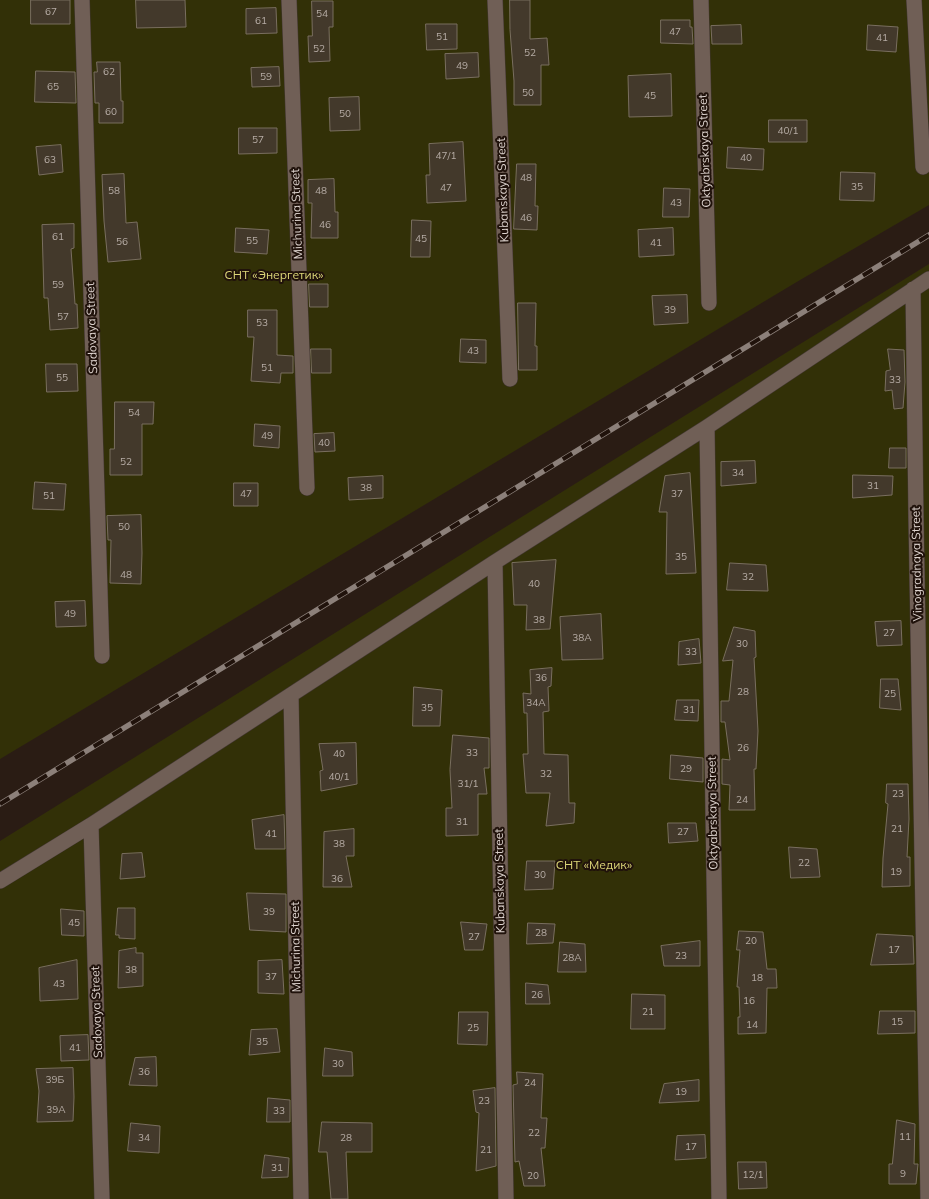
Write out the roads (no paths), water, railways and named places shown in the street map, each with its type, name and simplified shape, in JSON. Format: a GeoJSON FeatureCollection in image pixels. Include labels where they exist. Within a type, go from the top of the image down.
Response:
{"type":"FeatureCollection","features":[{"type":"Feature","properties":{"kind":"street","name":"Sadovaya Street"},"geometry":{"type":"LineString","coordinates":[[82,0],[102,656]]}},
{"type":"Feature","properties":{"kind":"street","name":"Michurina Street"},"geometry":{"type":"LineString","coordinates":[[289,0],[307,488]]}},
{"type":"Feature","properties":{"kind":"street","name":"Kubanskaya Street"},"geometry":{"type":"LineString","coordinates":[[495,0],[510,379]]}},
{"type":"Feature","properties":{"kind":"street","name":"Oktyabrskaya Street"},"geometry":{"type":"LineString","coordinates":[[701,0],[709,303]]}},
{"type":"Feature","properties":{"kind":"street"},"geometry":{"type":"LineString","coordinates":[[914,0],[922,167]]}},
{"type":"Feature","properties":{"kind":"street"},"geometry":{"type":"LineString","coordinates":[[0,881],[92,825],[495,562],[707,428],[929,279]]}},
{"type":"Feature","properties":{"kind":"street","name":"Vinogradnaya Street"},"geometry":{"type":"LineString","coordinates":[[913,289],[922,518],[928,1199]]}},
{"type":"Feature","properties":{"kind":"street","name":"Oktyabrskaya Street"},"geometry":{"type":"LineString","coordinates":[[707,428],[719,1199]]}},
{"type":"Feature","properties":{"kind":"street","name":"Kubanskaya Street"},"geometry":{"type":"LineString","coordinates":[[495,562],[506,1199]]}},
{"type":"Feature","properties":{"kind":"street","name":"Michurina Street"},"geometry":{"type":"LineString","coordinates":[[291,695],[300,1199]]}},
{"type":"Feature","properties":{"kind":"street","name":"Sadovaya Street"},"geometry":{"type":"LineString","coordinates":[[92,825],[102,1199]]}},
{"type":"Feature","properties":{"kind":"railway"},"geometry":{"type":"LineString","coordinates":[[0,804],[929,235]]}},
{"type":"Feature","properties":{"kind":"park label","name":"СНТ «Энергетик»"},"geometry":{"type":"Point","coordinates":[274,275]}},
{"type":"Feature","properties":{"kind":"park label","name":"СНТ «Медик»"},"geometry":{"type":"Point","coordinates":[594,865]}}]}
